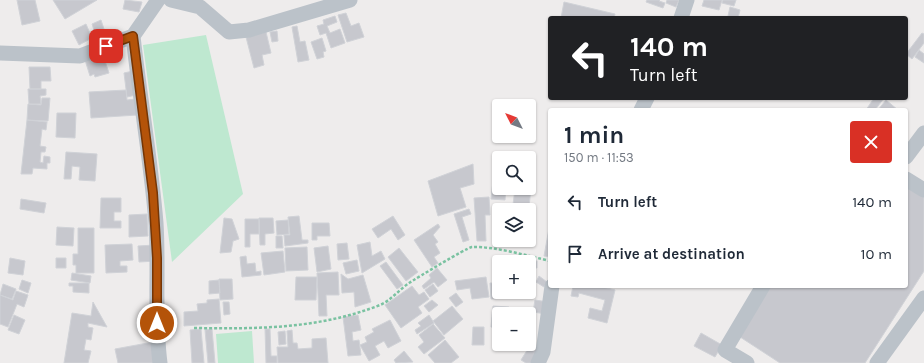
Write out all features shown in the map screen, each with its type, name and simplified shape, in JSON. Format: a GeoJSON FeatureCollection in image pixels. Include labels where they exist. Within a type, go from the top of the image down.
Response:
{"type":"FeatureCollection","features":[{"type":"Feature","properties":{"kind":"street"},"geometry":{"type":"LineString","coordinates":[[0,53],[80,56],[133,36],[158,0]]}},
{"type":"Feature","properties":{"kind":"street"},"geometry":{"type":"LineString","coordinates":[[171,0],[200,8],[229,32],[249,30],[350,0]]}},
{"type":"Feature","properties":{"kind":"street"},"geometry":{"type":"LineString","coordinates":[[682,16],[687,0]]}},
{"type":"Feature","properties":{"kind":"street"},"geometry":{"type":"LineString","coordinates":[[133,36],[153,193],[157,258],[157,337],[160,363]]}},
{"type":"Feature","properties":{"kind":"street"},"geometry":{"type":"LineString","coordinates":[[908,154],[924,133]]}},
{"type":"Feature","properties":{"kind":"street"},"geometry":{"type":"LineString","coordinates":[[908,180],[924,190]]}},
{"type":"Feature","properties":{"kind":"street"},"geometry":{"type":"LineString","coordinates":[[538,363],[542,352],[552,288]]}},
{"type":"Feature","properties":{"kind":"street"},"geometry":{"type":"LineString","coordinates":[[747,363],[725,350],[762,288]]}},
{"type":"Feature","properties":{"kind":"street"},"geometry":{"type":"LineString","coordinates":[[877,363],[924,298]]}},
{"type":"Feature","properties":{"kind":"path"},"geometry":{"type":"LineString","coordinates":[[194,328],[265,329],[287,327],[340,318],[382,304],[408,284],[471,247],[511,252],[548,261]]}},
{"type":"Feature","properties":{"kind":"green space"},"geometry":{"type":"Polygon","coordinates":[[[206,35],[243,194],[172,262],[143,45],[206,35]]]}},
{"type":"Feature","properties":{"kind":"green space"},"geometry":{"type":"Polygon","coordinates":[[[252,331],[254,363],[218,363],[216,334],[252,331]]]}},
{"type":"Feature","properties":{"kind":"building"},"geometry":{"type":"Polygon","coordinates":[[[17,0],[35,0],[40,21],[22,25],[17,0]]]}},
{"type":"Feature","properties":{"kind":"building"},"geometry":{"type":"Polygon","coordinates":[[[53,0],[97,0],[65,19],[53,0]]]}},
{"type":"Feature","properties":{"kind":"building"},"geometry":{"type":"Polygon","coordinates":[[[125,0],[142,2],[139,12],[123,9],[125,0]]]}},
{"type":"Feature","properties":{"kind":"building"},"geometry":{"type":"Polygon","coordinates":[[[647,0],[660,0],[659,1],[665,3],[663,8],[646,2],[647,0]]]}},
{"type":"Feature","properties":{"kind":"building"},"geometry":{"type":"Polygon","coordinates":[[[667,0],[679,0],[676,7],[666,3],[667,0]]]}},
{"type":"Feature","properties":{"kind":"building"},"geometry":{"type":"Polygon","coordinates":[[[704,0],[722,0],[719,10],[702,6],[704,0]]]}},
{"type":"Feature","properties":{"kind":"building"},"geometry":{"type":"Polygon","coordinates":[[[723,0],[736,0],[734,6],[722,3],[723,0]]]}},
{"type":"Feature","properties":{"kind":"building"},"geometry":{"type":"Polygon","coordinates":[[[564,2],[615,14],[614,16],[561,16],[564,2]]]}},
{"type":"Feature","properties":{"kind":"building"},"geometry":{"type":"Polygon","coordinates":[[[730,7],[740,10],[738,16],[728,16],[730,7]]]}},
{"type":"Feature","properties":{"kind":"building"},"geometry":{"type":"Polygon","coordinates":[[[346,13],[351,26],[359,23],[364,37],[347,42],[338,15],[346,13]]]}},
{"type":"Feature","properties":{"kind":"building"},"geometry":{"type":"Polygon","coordinates":[[[335,16],[337,22],[327,26],[330,33],[340,29],[345,43],[331,48],[326,33],[320,35],[317,26],[324,24],[323,20],[335,16]]]}},
{"type":"Feature","properties":{"kind":"building"},"geometry":{"type":"Polygon","coordinates":[[[101,20],[106,35],[97,39],[92,24],[101,20]]]}},
{"type":"Feature","properties":{"kind":"building"},"geometry":{"type":"Polygon","coordinates":[[[86,24],[92,38],[79,45],[72,31],[86,24]]]}},
{"type":"Feature","properties":{"kind":"building"},"geometry":{"type":"Polygon","coordinates":[[[297,26],[300,42],[305,41],[309,60],[298,62],[292,27],[297,26]]]}},
{"type":"Feature","properties":{"kind":"building"},"geometry":{"type":"Polygon","coordinates":[[[277,31],[278,41],[272,42],[270,32],[277,31]]]}},
{"type":"Feature","properties":{"kind":"building"},"geometry":{"type":"Polygon","coordinates":[[[266,32],[271,53],[262,55],[264,65],[254,68],[246,37],[266,32]]]}},
{"type":"Feature","properties":{"kind":"building"},"geometry":{"type":"Polygon","coordinates":[[[922,33],[924,34],[924,43],[912,59],[908,56],[908,51],[922,33]]]}},
{"type":"Feature","properties":{"kind":"building"},"geometry":{"type":"Polygon","coordinates":[[[322,38],[326,51],[323,52],[324,57],[317,59],[311,42],[322,38]]]}},
{"type":"Feature","properties":{"kind":"building"},"geometry":{"type":"Polygon","coordinates":[[[919,50],[924,54],[924,63],[915,57],[919,50]]]}},
{"type":"Feature","properties":{"kind":"building"},"geometry":{"type":"Polygon","coordinates":[[[103,55],[109,73],[95,77],[94,74],[90,76],[85,60],[103,55]]]}},
{"type":"Feature","properties":{"kind":"building"},"geometry":{"type":"Polygon","coordinates":[[[29,67],[50,67],[51,81],[41,81],[41,89],[30,89],[29,67]]]}},
{"type":"Feature","properties":{"kind":"building"},"geometry":{"type":"Polygon","coordinates":[[[133,71],[136,95],[127,97],[124,73],[133,71]]]}},
{"type":"Feature","properties":{"kind":"building"},"geometry":{"type":"Polygon","coordinates":[[[28,89],[46,89],[46,95],[40,96],[41,104],[29,104],[28,89]]]}},
{"type":"Feature","properties":{"kind":"building"},"geometry":{"type":"Polygon","coordinates":[[[126,90],[127,100],[136,99],[137,115],[91,118],[89,92],[126,90]]]}},
{"type":"Feature","properties":{"kind":"building"},"geometry":{"type":"Polygon","coordinates":[[[42,98],[50,98],[48,121],[27,120],[28,104],[41,105],[42,98]]]}},
{"type":"Feature","properties":{"kind":"building"},"geometry":{"type":"Polygon","coordinates":[[[873,100],[882,100],[876,108],[867,108],[873,100]]]}},
{"type":"Feature","properties":{"kind":"building"},"geometry":{"type":"Polygon","coordinates":[[[886,100],[896,108],[880,108],[886,100]]]}},
{"type":"Feature","properties":{"kind":"building"},"geometry":{"type":"Polygon","coordinates":[[[57,113],[76,113],[75,138],[56,137],[57,113]]]}},
{"type":"Feature","properties":{"kind":"building"},"geometry":{"type":"Polygon","coordinates":[[[27,120],[47,122],[46,130],[42,129],[40,146],[46,147],[45,152],[41,152],[40,162],[43,163],[44,156],[50,157],[50,163],[47,163],[47,169],[33,168],[32,174],[21,174],[27,120]]]}},
{"type":"Feature","properties":{"kind":"building"},"geometry":{"type":"Polygon","coordinates":[[[66,152],[97,154],[95,181],[79,180],[80,167],[72,166],[71,179],[64,179],[66,152]]]}},
{"type":"Feature","properties":{"kind":"building"},"geometry":{"type":"Polygon","coordinates":[[[473,164],[474,184],[460,188],[466,207],[438,216],[428,181],[473,164]]]}},
{"type":"Feature","properties":{"kind":"building"},"geometry":{"type":"Polygon","coordinates":[[[908,186],[924,197],[924,271],[865,363],[780,363],[737,335],[767,288],[908,288],[908,186]]]}},
{"type":"Feature","properties":{"kind":"building"},"geometry":{"type":"Polygon","coordinates":[[[492,190],[492,195],[505,195],[505,200],[491,199],[492,190]]]}},
{"type":"Feature","properties":{"kind":"building"},"geometry":{"type":"Polygon","coordinates":[[[514,195],[530,195],[529,203],[513,203],[514,195]]]}},
{"type":"Feature","properties":{"kind":"building"},"geometry":{"type":"Polygon","coordinates":[[[489,197],[490,215],[485,215],[486,241],[477,241],[474,198],[489,197]]]}},
{"type":"Feature","properties":{"kind":"building"},"geometry":{"type":"Polygon","coordinates":[[[101,198],[121,198],[121,212],[114,212],[114,221],[121,221],[121,228],[100,228],[101,198]]]}},
{"type":"Feature","properties":{"kind":"building"},"geometry":{"type":"Polygon","coordinates":[[[21,199],[46,203],[44,213],[20,209],[21,199]]]}},
{"type":"Feature","properties":{"kind":"building"},"geometry":{"type":"Polygon","coordinates":[[[469,209],[471,214],[462,217],[469,240],[463,242],[454,214],[469,209]]]}},
{"type":"Feature","properties":{"kind":"building"},"geometry":{"type":"Polygon","coordinates":[[[147,214],[148,236],[129,237],[129,215],[147,214]]]}},
{"type":"Feature","properties":{"kind":"building"},"geometry":{"type":"Polygon","coordinates":[[[299,216],[302,240],[308,240],[308,243],[285,246],[284,235],[290,235],[288,217],[299,216]]]}},
{"type":"Feature","properties":{"kind":"building"},"geometry":{"type":"Polygon","coordinates":[[[393,216],[405,235],[398,240],[391,229],[378,238],[372,229],[393,216]]]}},
{"type":"Feature","properties":{"kind":"building"},"geometry":{"type":"Polygon","coordinates":[[[224,218],[232,219],[239,239],[233,241],[231,252],[220,253],[224,218]]]}},
{"type":"Feature","properties":{"kind":"building"},"geometry":{"type":"Polygon","coordinates":[[[259,218],[273,218],[274,233],[265,234],[265,245],[260,245],[259,218]]]}},
{"type":"Feature","properties":{"kind":"building"},"geometry":{"type":"Polygon","coordinates":[[[245,219],[259,219],[259,234],[250,234],[250,247],[245,247],[245,219]]]}},
{"type":"Feature","properties":{"kind":"building"},"geometry":{"type":"Polygon","coordinates":[[[288,220],[289,234],[277,235],[276,221],[288,220]]]}},
{"type":"Feature","properties":{"kind":"building"},"geometry":{"type":"Polygon","coordinates":[[[312,223],[329,223],[330,236],[317,236],[317,240],[312,240],[312,223]]]}},
{"type":"Feature","properties":{"kind":"building"},"geometry":{"type":"Polygon","coordinates":[[[438,224],[440,227],[433,235],[438,242],[435,244],[440,253],[434,257],[438,263],[432,267],[414,240],[438,224]]]}},
{"type":"Feature","properties":{"kind":"building"},"geometry":{"type":"Polygon","coordinates":[[[57,227],[74,228],[73,246],[56,245],[57,227]]]}},
{"type":"Feature","properties":{"kind":"building"},"geometry":{"type":"Polygon","coordinates":[[[78,228],[94,228],[94,273],[76,273],[76,265],[73,265],[73,254],[78,254],[78,228]]]}},
{"type":"Feature","properties":{"kind":"building"},"geometry":{"type":"Polygon","coordinates":[[[548,234],[548,257],[544,256],[548,234]]]}},
{"type":"Feature","properties":{"kind":"building"},"geometry":{"type":"Polygon","coordinates":[[[276,236],[282,236],[283,248],[276,248],[276,236]]]}},
{"type":"Feature","properties":{"kind":"building"},"geometry":{"type":"Polygon","coordinates":[[[370,242],[372,256],[381,251],[385,259],[362,273],[357,245],[370,242]]]}},
{"type":"Feature","properties":{"kind":"building"},"geometry":{"type":"Polygon","coordinates":[[[347,243],[349,259],[338,260],[337,244],[347,243]]]}},
{"type":"Feature","properties":{"kind":"building"},"geometry":{"type":"Polygon","coordinates":[[[132,244],[133,260],[120,261],[120,266],[127,266],[127,272],[106,273],[105,245],[132,244]]]}},
{"type":"Feature","properties":{"kind":"building"},"geometry":{"type":"Polygon","coordinates":[[[155,245],[156,261],[139,262],[138,246],[155,245]]]}},
{"type":"Feature","properties":{"kind":"building"},"geometry":{"type":"Polygon","coordinates":[[[328,246],[331,269],[317,272],[314,248],[328,246]]]}},
{"type":"Feature","properties":{"kind":"building"},"geometry":{"type":"Polygon","coordinates":[[[307,247],[308,270],[286,271],[285,248],[307,247]]]}},
{"type":"Feature","properties":{"kind":"building"},"geometry":{"type":"Polygon","coordinates":[[[399,248],[418,272],[406,281],[388,257],[399,248]]]}},
{"type":"Feature","properties":{"kind":"building"},"geometry":{"type":"Polygon","coordinates":[[[283,251],[285,272],[264,275],[261,253],[283,251]]]}},
{"type":"Feature","properties":{"kind":"building"},"geometry":{"type":"Polygon","coordinates":[[[246,256],[247,264],[255,263],[256,272],[261,271],[261,275],[242,277],[240,257],[246,256]]]}},
{"type":"Feature","properties":{"kind":"building"},"geometry":{"type":"Polygon","coordinates":[[[10,258],[25,261],[23,275],[8,273],[10,258]]]}},
{"type":"Feature","properties":{"kind":"building"},"geometry":{"type":"Polygon","coordinates":[[[56,258],[66,258],[66,268],[56,268],[56,258]]]}},
{"type":"Feature","properties":{"kind":"building"},"geometry":{"type":"Polygon","coordinates":[[[357,260],[359,271],[346,274],[343,263],[357,260]]]}},
{"type":"Feature","properties":{"kind":"building"},"geometry":{"type":"Polygon","coordinates":[[[386,262],[403,285],[397,289],[380,266],[386,262]]]}},
{"type":"Feature","properties":{"kind":"building"},"geometry":{"type":"Polygon","coordinates":[[[437,268],[447,280],[438,287],[434,282],[424,289],[422,286],[431,278],[429,275],[437,268]]]}},
{"type":"Feature","properties":{"kind":"building"},"geometry":{"type":"Polygon","coordinates":[[[338,272],[339,295],[326,295],[327,316],[319,316],[317,273],[338,272]]]}},
{"type":"Feature","properties":{"kind":"building"},"geometry":{"type":"Polygon","coordinates":[[[72,273],[91,276],[90,283],[71,280],[72,273]]]}},
{"type":"Feature","properties":{"kind":"building"},"geometry":{"type":"Polygon","coordinates":[[[341,274],[348,279],[363,275],[371,302],[355,307],[354,292],[342,293],[341,274]]]}},
{"type":"Feature","properties":{"kind":"building"},"geometry":{"type":"Polygon","coordinates":[[[539,276],[547,282],[544,287],[536,282],[539,276]]]}},
{"type":"Feature","properties":{"kind":"building"},"geometry":{"type":"Polygon","coordinates":[[[296,277],[317,277],[316,300],[295,300],[296,277]]]}},
{"type":"Feature","properties":{"kind":"building"},"geometry":{"type":"Polygon","coordinates":[[[486,277],[489,297],[472,299],[470,288],[457,290],[455,281],[486,277]]]}},
{"type":"Feature","properties":{"kind":"building"},"geometry":{"type":"Polygon","coordinates":[[[219,279],[232,279],[233,299],[220,300],[219,279]]]}},
{"type":"Feature","properties":{"kind":"building"},"geometry":{"type":"Polygon","coordinates":[[[22,280],[31,283],[28,293],[19,289],[22,280]]]}},
{"type":"Feature","properties":{"kind":"building"},"geometry":{"type":"Polygon","coordinates":[[[219,280],[220,293],[209,294],[209,281],[219,280]]]}},
{"type":"Feature","properties":{"kind":"building"},"geometry":{"type":"Polygon","coordinates":[[[69,283],[89,283],[89,293],[73,292],[73,286],[69,286],[69,283]]]}},
{"type":"Feature","properties":{"kind":"building"},"geometry":{"type":"Polygon","coordinates":[[[490,283],[492,283],[492,299],[490,283]]]}},
{"type":"Feature","properties":{"kind":"building"},"geometry":{"type":"Polygon","coordinates":[[[3,284],[16,289],[12,299],[0,295],[3,284]]]}},
{"type":"Feature","properties":{"kind":"building"},"geometry":{"type":"Polygon","coordinates":[[[433,284],[438,291],[430,297],[425,290],[433,284]]]}},
{"type":"Feature","properties":{"kind":"building"},"geometry":{"type":"Polygon","coordinates":[[[412,286],[419,295],[424,292],[429,299],[418,307],[422,313],[401,328],[385,305],[412,286]]]}},
{"type":"Feature","properties":{"kind":"building"},"geometry":{"type":"Polygon","coordinates":[[[573,288],[607,288],[615,290],[607,323],[588,318],[590,308],[602,311],[605,300],[579,293],[578,297],[571,296],[573,288]]]}},
{"type":"Feature","properties":{"kind":"building"},"geometry":{"type":"Polygon","coordinates":[[[16,291],[28,295],[24,307],[17,304],[8,327],[0,324],[0,295],[13,300],[16,291]]]}},
{"type":"Feature","properties":{"kind":"building"},"geometry":{"type":"Polygon","coordinates":[[[456,293],[463,302],[456,307],[449,298],[456,293]]]}},
{"type":"Feature","properties":{"kind":"building"},"geometry":{"type":"Polygon","coordinates":[[[219,299],[221,323],[184,326],[184,312],[198,311],[197,304],[207,303],[207,300],[219,299]]]}},
{"type":"Feature","properties":{"kind":"building"},"geometry":{"type":"Polygon","coordinates":[[[432,300],[438,305],[429,312],[424,306],[432,300]]]}},
{"type":"Feature","properties":{"kind":"building"},"geometry":{"type":"Polygon","coordinates":[[[535,300],[548,302],[546,314],[536,312],[536,307],[534,307],[535,300]]]}},
{"type":"Feature","properties":{"kind":"building"},"geometry":{"type":"Polygon","coordinates":[[[93,302],[107,327],[88,323],[88,327],[93,328],[91,340],[86,339],[84,350],[91,351],[88,363],[64,363],[72,313],[91,316],[93,302]]]}},
{"type":"Feature","properties":{"kind":"building"},"geometry":{"type":"Polygon","coordinates":[[[223,302],[229,302],[230,314],[224,315],[223,302]]]}},
{"type":"Feature","properties":{"kind":"building"},"geometry":{"type":"Polygon","coordinates":[[[452,306],[463,319],[444,335],[433,321],[452,306]]]}},
{"type":"Feature","properties":{"kind":"building"},"geometry":{"type":"Polygon","coordinates":[[[14,315],[25,320],[19,334],[8,330],[14,315]]]}},
{"type":"Feature","properties":{"kind":"building"},"geometry":{"type":"Polygon","coordinates":[[[358,315],[361,330],[352,332],[353,341],[359,340],[361,355],[348,356],[343,317],[358,315]]]}},
{"type":"Feature","properties":{"kind":"building"},"geometry":{"type":"Polygon","coordinates":[[[429,315],[434,323],[417,334],[415,330],[421,326],[418,323],[429,315]]]}},
{"type":"Feature","properties":{"kind":"building"},"geometry":{"type":"Polygon","coordinates":[[[390,320],[401,341],[388,348],[384,341],[375,346],[380,355],[369,361],[360,345],[367,342],[365,337],[374,332],[372,329],[390,320]]]}},
{"type":"Feature","properties":{"kind":"building"},"geometry":{"type":"Polygon","coordinates":[[[433,324],[445,338],[424,354],[418,347],[424,342],[419,335],[433,324]]]}},
{"type":"Feature","properties":{"kind":"building"},"geometry":{"type":"Polygon","coordinates":[[[473,327],[484,327],[484,345],[472,345],[473,327]]]}},
{"type":"Feature","properties":{"kind":"building"},"geometry":{"type":"Polygon","coordinates":[[[201,329],[204,363],[192,363],[190,330],[201,329]]]}},
{"type":"Feature","properties":{"kind":"building"},"geometry":{"type":"Polygon","coordinates":[[[212,329],[215,363],[208,363],[205,330],[212,329]]]}},
{"type":"Feature","properties":{"kind":"building"},"geometry":{"type":"Polygon","coordinates":[[[265,329],[270,329],[271,356],[277,356],[277,363],[266,363],[265,329]]]}},
{"type":"Feature","properties":{"kind":"building"},"geometry":{"type":"Polygon","coordinates":[[[292,330],[293,343],[297,343],[298,349],[312,348],[312,339],[326,338],[328,363],[278,363],[277,347],[288,347],[287,331],[292,330]]]}},
{"type":"Feature","properties":{"kind":"building"},"geometry":{"type":"Polygon","coordinates":[[[285,331],[286,344],[279,345],[278,332],[285,331]]]}},
{"type":"Feature","properties":{"kind":"building"},"geometry":{"type":"Polygon","coordinates":[[[701,333],[722,345],[715,357],[694,346],[701,333]]]}},
{"type":"Feature","properties":{"kind":"building"},"geometry":{"type":"Polygon","coordinates":[[[445,340],[459,357],[451,363],[435,363],[428,355],[445,340]]]}},
{"type":"Feature","properties":{"kind":"building"},"geometry":{"type":"Polygon","coordinates":[[[153,342],[156,363],[118,363],[115,349],[153,342]]]}},
{"type":"Feature","properties":{"kind":"building"},"geometry":{"type":"Polygon","coordinates":[[[536,347],[540,350],[531,363],[526,363],[521,360],[527,351],[536,351],[536,347]]]}},
{"type":"Feature","properties":{"kind":"building"},"geometry":{"type":"Polygon","coordinates":[[[404,351],[413,362],[396,363],[394,360],[404,351]]]}},
{"type":"Feature","properties":{"kind":"route"},"geometry":{"type":"LineString","coordinates":[[106,46],[133,36],[156,225],[157,323]]}}]}
